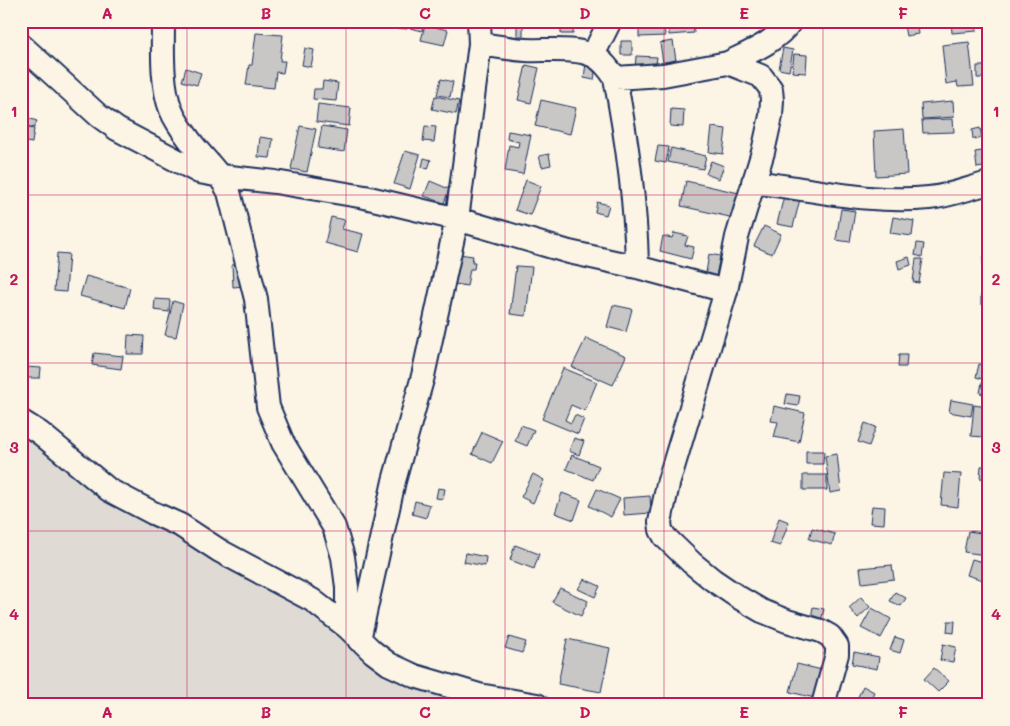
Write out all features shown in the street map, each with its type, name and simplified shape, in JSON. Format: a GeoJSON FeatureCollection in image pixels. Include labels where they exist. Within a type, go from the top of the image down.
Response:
{"type":"FeatureCollection","features":[{"type":"Feature","properties":{"kind":"street"},"geometry":{"type":"LineString","coordinates":[[163,21],[163,56],[168,101],[172,112],[195,147],[222,176],[229,192],[256,299],[268,407],[282,443],[334,527],[343,557],[353,633]]}},
{"type":"Feature","properties":{"kind":"street"},"geometry":{"type":"LineString","coordinates":[[353,633],[423,376],[457,219],[480,44],[479,21]]}},
{"type":"Feature","properties":{"kind":"street"},"geometry":{"type":"LineString","coordinates":[[593,55],[610,21]]}},
{"type":"Feature","properties":{"kind":"street"},"geometry":{"type":"LineString","coordinates":[[615,78],[663,75],[728,63],[767,43],[791,21]]}},
{"type":"Feature","properties":{"kind":"street"},"geometry":{"type":"LineString","coordinates":[[480,44],[523,50],[578,52],[593,55],[599,59],[615,78],[633,201],[636,267]]}},
{"type":"Feature","properties":{"kind":"street"},"geometry":{"type":"LineString","coordinates":[[21,45],[99,116],[117,129],[199,172],[365,197],[457,219],[569,252],[636,267],[726,292]]}},
{"type":"Feature","properties":{"kind":"street"},"geometry":{"type":"LineString","coordinates":[[728,63],[761,76],[771,88],[770,116],[762,152],[737,238],[726,292],[668,484],[660,522],[661,530],[692,563],[738,597],[762,611],[820,631],[834,640],[837,646],[837,654],[823,705]]}},
{"type":"Feature","properties":{"kind":"street"},"geometry":{"type":"LineString","coordinates":[[753,182],[884,199],[946,196],[989,183]]}},
{"type":"Feature","properties":{"kind":"street"},"geometry":{"type":"LineString","coordinates":[[21,421],[40,433],[109,490],[180,525],[233,558],[312,600],[389,664],[415,676],[479,696],[537,705]]}},
{"type":"Feature","properties":{"kind":"shaded area"},"geometry":{"type":"Polygon","coordinates":[[[21,434],[103,499],[148,523],[175,534],[241,576],[305,609],[383,673],[411,687],[472,705],[21,705],[21,434]]]}},
{"type":"Feature","properties":{"kind":"building"},"geometry":{"type":"Polygon","coordinates":[[[376,21],[408,21],[407,29],[376,26],[376,21]]]}},
{"type":"Feature","properties":{"kind":"building"},"geometry":{"type":"Polygon","coordinates":[[[411,21],[424,21],[422,31],[410,28],[411,21]]]}},
{"type":"Feature","properties":{"kind":"building"},"geometry":{"type":"Polygon","coordinates":[[[426,21],[436,21],[435,27],[448,30],[444,45],[421,40],[426,21]]]}},
{"type":"Feature","properties":{"kind":"building"},"geometry":{"type":"Polygon","coordinates":[[[517,21],[523,21],[523,36],[517,36],[517,21]]]}},
{"type":"Feature","properties":{"kind":"building"},"geometry":{"type":"Polygon","coordinates":[[[561,21],[574,21],[573,34],[561,34],[561,21]]]}},
{"type":"Feature","properties":{"kind":"building"},"geometry":{"type":"Polygon","coordinates":[[[668,21],[693,21],[694,33],[669,35],[668,21]]]}},
{"type":"Feature","properties":{"kind":"building"},"geometry":{"type":"Polygon","coordinates":[[[903,21],[916,21],[918,34],[906,36],[903,21]]]}},
{"type":"Feature","properties":{"kind":"building"},"geometry":{"type":"Polygon","coordinates":[[[951,21],[976,21],[977,31],[952,33],[951,21]]]}},
{"type":"Feature","properties":{"kind":"building"},"geometry":{"type":"Polygon","coordinates":[[[664,24],[665,36],[639,37],[639,26],[664,24]]]}},
{"type":"Feature","properties":{"kind":"building"},"geometry":{"type":"Polygon","coordinates":[[[256,33],[283,35],[280,61],[285,61],[283,73],[276,72],[274,88],[246,85],[249,65],[252,65],[256,33]]]}},
{"type":"Feature","properties":{"kind":"building"},"geometry":{"type":"Polygon","coordinates":[[[621,41],[632,41],[632,55],[621,55],[621,41]]]}},
{"type":"Feature","properties":{"kind":"building"},"geometry":{"type":"Polygon","coordinates":[[[673,41],[677,67],[664,69],[660,43],[673,41]]]}},
{"type":"Feature","properties":{"kind":"building"},"geometry":{"type":"Polygon","coordinates":[[[969,42],[974,86],[958,87],[957,82],[946,84],[942,45],[969,42]]]}},
{"type":"Feature","properties":{"kind":"building"},"geometry":{"type":"Polygon","coordinates":[[[305,48],[314,50],[311,67],[302,65],[305,48]]]}},
{"type":"Feature","properties":{"kind":"building"},"geometry":{"type":"Polygon","coordinates":[[[783,48],[793,50],[789,71],[779,69],[783,48]]]}},
{"type":"Feature","properties":{"kind":"building"},"geometry":{"type":"Polygon","coordinates":[[[794,54],[807,55],[806,73],[792,72],[794,54]]]}},
{"type":"Feature","properties":{"kind":"building"},"geometry":{"type":"Polygon","coordinates":[[[636,56],[657,57],[655,72],[635,70],[636,56]]]}},
{"type":"Feature","properties":{"kind":"building"},"geometry":{"type":"Polygon","coordinates":[[[586,63],[596,64],[594,80],[584,78],[586,63]]]}},
{"type":"Feature","properties":{"kind":"building"},"geometry":{"type":"Polygon","coordinates":[[[526,65],[539,68],[531,103],[518,100],[526,65]]]}},
{"type":"Feature","properties":{"kind":"building"},"geometry":{"type":"Polygon","coordinates":[[[977,66],[989,66],[989,78],[977,78],[977,66]]]}},
{"type":"Feature","properties":{"kind":"building"},"geometry":{"type":"Polygon","coordinates":[[[186,68],[201,73],[197,85],[182,81],[186,68]]]}},
{"type":"Feature","properties":{"kind":"building"},"geometry":{"type":"Polygon","coordinates":[[[441,79],[453,82],[450,97],[437,95],[441,79]]]}},
{"type":"Feature","properties":{"kind":"building"},"geometry":{"type":"Polygon","coordinates":[[[323,81],[338,83],[336,101],[313,99],[314,89],[322,89],[323,81]]]}},
{"type":"Feature","properties":{"kind":"building"},"geometry":{"type":"Polygon","coordinates":[[[435,96],[459,101],[456,114],[432,109],[435,96]]]}},
{"type":"Feature","properties":{"kind":"building"},"geometry":{"type":"Polygon","coordinates":[[[541,100],[576,108],[570,134],[535,126],[541,100]]]}},
{"type":"Feature","properties":{"kind":"building"},"geometry":{"type":"Polygon","coordinates":[[[953,101],[954,117],[922,119],[921,104],[953,101]]]}},
{"type":"Feature","properties":{"kind":"building"},"geometry":{"type":"Polygon","coordinates":[[[318,104],[351,108],[349,126],[316,122],[318,104]]]}},
{"type":"Feature","properties":{"kind":"building"},"geometry":{"type":"Polygon","coordinates":[[[671,109],[684,110],[683,127],[670,126],[671,109]]]}},
{"type":"Feature","properties":{"kind":"building"},"geometry":{"type":"Polygon","coordinates":[[[28,118],[37,121],[34,128],[25,125],[28,118]]]}},
{"type":"Feature","properties":{"kind":"building"},"geometry":{"type":"Polygon","coordinates":[[[953,119],[954,132],[923,133],[922,120],[953,119]]]}},
{"type":"Feature","properties":{"kind":"building"},"geometry":{"type":"Polygon","coordinates":[[[300,126],[316,129],[307,172],[291,169],[300,126]]]}},
{"type":"Feature","properties":{"kind":"building"},"geometry":{"type":"Polygon","coordinates":[[[322,126],[347,130],[344,152],[318,148],[322,126]]]}},
{"type":"Feature","properties":{"kind":"building"},"geometry":{"type":"Polygon","coordinates":[[[425,126],[436,127],[434,142],[423,141],[425,126]]]}},
{"type":"Feature","properties":{"kind":"building"},"geometry":{"type":"Polygon","coordinates":[[[22,127],[34,129],[32,143],[21,141],[22,127]]]}},
{"type":"Feature","properties":{"kind":"building"},"geometry":{"type":"Polygon","coordinates":[[[712,127],[726,129],[723,154],[709,152],[712,127]]]}},
{"type":"Feature","properties":{"kind":"building"},"geometry":{"type":"Polygon","coordinates":[[[980,128],[982,138],[973,139],[972,130],[980,128]]]}},
{"type":"Feature","properties":{"kind":"building"},"geometry":{"type":"Polygon","coordinates":[[[904,129],[907,174],[876,176],[874,131],[904,129]]]}},
{"type":"Feature","properties":{"kind":"building"},"geometry":{"type":"Polygon","coordinates":[[[508,131],[531,135],[523,174],[505,171],[509,145],[518,147],[519,142],[507,139],[508,131]]]}},
{"type":"Feature","properties":{"kind":"building"},"geometry":{"type":"Polygon","coordinates":[[[260,137],[273,139],[270,158],[258,157],[260,137]]]}},
{"type":"Feature","properties":{"kind":"building"},"geometry":{"type":"Polygon","coordinates":[[[658,146],[669,147],[666,163],[655,161],[658,146]]]}},
{"type":"Feature","properties":{"kind":"building"},"geometry":{"type":"Polygon","coordinates":[[[671,148],[706,156],[703,169],[668,162],[671,148]]]}},
{"type":"Feature","properties":{"kind":"building"},"geometry":{"type":"Polygon","coordinates":[[[989,150],[989,166],[977,168],[975,152],[989,150]]]}},
{"type":"Feature","properties":{"kind":"building"},"geometry":{"type":"Polygon","coordinates":[[[405,151],[420,155],[410,189],[394,184],[405,151]]]}},
{"type":"Feature","properties":{"kind":"building"},"geometry":{"type":"Polygon","coordinates":[[[549,154],[551,165],[542,167],[539,156],[549,154]]]}},
{"type":"Feature","properties":{"kind":"building"},"geometry":{"type":"Polygon","coordinates":[[[424,158],[431,160],[428,169],[422,167],[424,158]]]}},
{"type":"Feature","properties":{"kind":"building"},"geometry":{"type":"Polygon","coordinates":[[[711,161],[724,166],[719,179],[706,174],[711,161]]]}},
{"type":"Feature","properties":{"kind":"building"},"geometry":{"type":"Polygon","coordinates":[[[526,180],[541,186],[530,215],[515,210],[526,180]]]}},
{"type":"Feature","properties":{"kind":"building"},"geometry":{"type":"Polygon","coordinates":[[[430,181],[449,189],[444,203],[424,196],[430,181]]]}},
{"type":"Feature","properties":{"kind":"building"},"geometry":{"type":"Polygon","coordinates":[[[686,181],[739,193],[734,218],[681,206],[686,181]]]}},
{"type":"Feature","properties":{"kind":"building"},"geometry":{"type":"Polygon","coordinates":[[[784,196],[800,199],[793,227],[777,224],[784,196]]]}},
{"type":"Feature","properties":{"kind":"building"},"geometry":{"type":"Polygon","coordinates":[[[597,202],[609,205],[606,215],[595,212],[597,202]]]}},
{"type":"Feature","properties":{"kind":"building"},"geometry":{"type":"Polygon","coordinates":[[[841,209],[855,211],[850,242],[836,240],[841,209]]]}},
{"type":"Feature","properties":{"kind":"building"},"geometry":{"type":"Polygon","coordinates":[[[331,217],[345,220],[342,229],[363,234],[358,252],[325,243],[331,217]]]}},
{"type":"Feature","properties":{"kind":"building"},"geometry":{"type":"Polygon","coordinates":[[[893,217],[914,221],[912,236],[890,233],[893,217]]]}},
{"type":"Feature","properties":{"kind":"building"},"geometry":{"type":"Polygon","coordinates":[[[764,226],[781,234],[772,254],[754,246],[764,226]]]}},
{"type":"Feature","properties":{"kind":"building"},"geometry":{"type":"Polygon","coordinates":[[[674,233],[688,236],[685,245],[694,247],[691,259],[660,251],[663,236],[672,238],[674,233]]]}},
{"type":"Feature","properties":{"kind":"building"},"geometry":{"type":"Polygon","coordinates":[[[917,243],[924,244],[922,257],[915,255],[917,243]]]}},
{"type":"Feature","properties":{"kind":"building"},"geometry":{"type":"Polygon","coordinates":[[[57,253],[69,254],[66,292],[54,291],[57,253]]]}},
{"type":"Feature","properties":{"kind":"building"},"geometry":{"type":"Polygon","coordinates":[[[459,254],[473,256],[472,262],[475,262],[474,269],[470,269],[467,286],[455,284],[459,254]]]}},
{"type":"Feature","properties":{"kind":"building"},"geometry":{"type":"Polygon","coordinates":[[[709,254],[720,256],[715,281],[705,279],[709,254]]]}},
{"type":"Feature","properties":{"kind":"building"},"geometry":{"type":"Polygon","coordinates":[[[909,257],[911,265],[899,269],[897,261],[909,257]]]}},
{"type":"Feature","properties":{"kind":"building"},"geometry":{"type":"Polygon","coordinates":[[[983,257],[989,257],[989,291],[984,291],[983,257]]]}},
{"type":"Feature","properties":{"kind":"building"},"geometry":{"type":"Polygon","coordinates":[[[916,259],[923,259],[919,283],[913,282],[916,259]]]}},
{"type":"Feature","properties":{"kind":"building"},"geometry":{"type":"Polygon","coordinates":[[[243,264],[244,286],[233,287],[232,265],[243,264]]]}},
{"type":"Feature","properties":{"kind":"building"},"geometry":{"type":"Polygon","coordinates":[[[516,266],[532,267],[526,316],[510,314],[516,266]]]}},
{"type":"Feature","properties":{"kind":"building"},"geometry":{"type":"Polygon","coordinates":[[[86,276],[130,288],[125,308],[80,296],[86,276]]]}},
{"type":"Feature","properties":{"kind":"building"},"geometry":{"type":"Polygon","coordinates":[[[981,295],[989,295],[989,304],[981,304],[981,295]]]}},
{"type":"Feature","properties":{"kind":"building"},"geometry":{"type":"Polygon","coordinates":[[[155,299],[170,300],[169,312],[154,310],[155,299]]]}},
{"type":"Feature","properties":{"kind":"building"},"geometry":{"type":"Polygon","coordinates":[[[173,301],[183,304],[176,337],[165,335],[173,301]]]}},
{"type":"Feature","properties":{"kind":"building"},"geometry":{"type":"Polygon","coordinates":[[[613,305],[632,309],[626,332],[607,327],[613,305]]]}},
{"type":"Feature","properties":{"kind":"building"},"geometry":{"type":"Polygon","coordinates":[[[128,335],[144,336],[143,354],[127,354],[128,335]]]}},
{"type":"Feature","properties":{"kind":"building"},"geometry":{"type":"Polygon","coordinates":[[[586,338],[626,356],[613,385],[572,367],[586,338]]]}},
{"type":"Feature","properties":{"kind":"building"},"geometry":{"type":"Polygon","coordinates":[[[94,353],[123,356],[121,369],[92,365],[94,353]]]}},
{"type":"Feature","properties":{"kind":"building"},"geometry":{"type":"Polygon","coordinates":[[[899,355],[907,355],[906,367],[898,367],[899,355]]]}},
{"type":"Feature","properties":{"kind":"building"},"geometry":{"type":"Polygon","coordinates":[[[979,364],[989,366],[989,381],[976,377],[979,364]]]}},
{"type":"Feature","properties":{"kind":"building"},"geometry":{"type":"Polygon","coordinates":[[[25,367],[41,368],[40,378],[24,378],[25,367]]]}},
{"type":"Feature","properties":{"kind":"building"},"geometry":{"type":"Polygon","coordinates":[[[563,368],[597,382],[585,411],[571,405],[565,420],[571,423],[575,415],[584,419],[578,434],[542,419],[563,368]]]}},
{"type":"Feature","properties":{"kind":"building"},"geometry":{"type":"Polygon","coordinates":[[[982,382],[989,383],[989,395],[980,393],[982,382]]]}},
{"type":"Feature","properties":{"kind":"building"},"geometry":{"type":"Polygon","coordinates":[[[787,394],[800,396],[798,406],[785,404],[787,394]]]}},
{"type":"Feature","properties":{"kind":"building"},"geometry":{"type":"Polygon","coordinates":[[[951,400],[973,404],[971,416],[949,412],[951,400]]]}},
{"type":"Feature","properties":{"kind":"building"},"geometry":{"type":"Polygon","coordinates":[[[974,405],[987,407],[984,437],[971,436],[974,405]]]}},
{"type":"Feature","properties":{"kind":"building"},"geometry":{"type":"Polygon","coordinates":[[[774,406],[805,413],[799,442],[774,437],[778,422],[771,421],[774,406]]]}},
{"type":"Feature","properties":{"kind":"building"},"geometry":{"type":"Polygon","coordinates":[[[865,423],[876,427],[869,446],[858,442],[865,423]]]}},
{"type":"Feature","properties":{"kind":"building"},"geometry":{"type":"Polygon","coordinates":[[[521,425],[534,430],[527,446],[515,441],[521,425]]]}},
{"type":"Feature","properties":{"kind":"building"},"geometry":{"type":"Polygon","coordinates":[[[482,432],[503,441],[492,463],[472,454],[482,432]]]}},
{"type":"Feature","properties":{"kind":"building"},"geometry":{"type":"Polygon","coordinates":[[[574,438],[584,441],[579,455],[569,451],[574,438]]]}},
{"type":"Feature","properties":{"kind":"building"},"geometry":{"type":"Polygon","coordinates":[[[806,451],[824,451],[823,464],[806,464],[806,451]]]}},
{"type":"Feature","properties":{"kind":"building"},"geometry":{"type":"Polygon","coordinates":[[[837,454],[841,491],[830,493],[825,456],[837,454]]]}},
{"type":"Feature","properties":{"kind":"building"},"geometry":{"type":"Polygon","coordinates":[[[572,455],[599,466],[593,480],[566,469],[572,455]]]}},
{"type":"Feature","properties":{"kind":"building"},"geometry":{"type":"Polygon","coordinates":[[[981,466],[989,466],[989,479],[980,478],[981,466]]]}},
{"type":"Feature","properties":{"kind":"building"},"geometry":{"type":"Polygon","coordinates":[[[944,473],[961,474],[958,507],[941,505],[944,473]]]}},
{"type":"Feature","properties":{"kind":"building"},"geometry":{"type":"Polygon","coordinates":[[[533,474],[544,480],[533,503],[521,497],[533,474]]]}},
{"type":"Feature","properties":{"kind":"building"},"geometry":{"type":"Polygon","coordinates":[[[803,475],[827,475],[827,490],[803,490],[803,475]]]}},
{"type":"Feature","properties":{"kind":"building"},"geometry":{"type":"Polygon","coordinates":[[[438,488],[445,489],[443,499],[436,498],[438,488]]]}},
{"type":"Feature","properties":{"kind":"building"},"geometry":{"type":"Polygon","coordinates":[[[597,489],[620,499],[611,517],[589,506],[597,489]]]}},
{"type":"Feature","properties":{"kind":"building"},"geometry":{"type":"Polygon","coordinates":[[[562,493],[581,500],[574,520],[555,513],[562,493]]]}},
{"type":"Feature","properties":{"kind":"building"},"geometry":{"type":"Polygon","coordinates":[[[650,496],[651,513],[624,515],[623,498],[650,496]]]}},
{"type":"Feature","properties":{"kind":"building"},"geometry":{"type":"Polygon","coordinates":[[[415,501],[430,505],[426,518],[412,514],[415,501]]]}},
{"type":"Feature","properties":{"kind":"building"},"geometry":{"type":"Polygon","coordinates":[[[872,506],[885,507],[884,524],[870,523],[872,506]]]}},
{"type":"Feature","properties":{"kind":"building"},"geometry":{"type":"Polygon","coordinates":[[[779,518],[789,522],[780,546],[770,543],[779,518]]]}},
{"type":"Feature","properties":{"kind":"building"},"geometry":{"type":"Polygon","coordinates":[[[812,528],[835,534],[832,545],[809,539],[812,528]]]}},
{"type":"Feature","properties":{"kind":"building"},"geometry":{"type":"Polygon","coordinates":[[[968,531],[989,534],[986,555],[964,552],[968,531]]]}},
{"type":"Feature","properties":{"kind":"building"},"geometry":{"type":"Polygon","coordinates":[[[515,545],[539,554],[534,569],[510,560],[515,545]]]}},
{"type":"Feature","properties":{"kind":"building"},"geometry":{"type":"Polygon","coordinates":[[[466,553],[486,557],[485,566],[464,562],[466,553]]]}},
{"type":"Feature","properties":{"kind":"building"},"geometry":{"type":"Polygon","coordinates":[[[972,559],[989,564],[989,582],[967,575],[972,559]]]}},
{"type":"Feature","properties":{"kind":"building"},"geometry":{"type":"Polygon","coordinates":[[[892,565],[894,579],[862,583],[860,568],[892,565]]]}},
{"type":"Feature","properties":{"kind":"building"},"geometry":{"type":"Polygon","coordinates":[[[584,579],[600,586],[595,597],[578,589],[584,579]]]}},
{"type":"Feature","properties":{"kind":"building"},"geometry":{"type":"Polygon","coordinates":[[[560,588],[588,601],[581,616],[552,602],[560,588]]]}},
{"type":"Feature","properties":{"kind":"building"},"geometry":{"type":"Polygon","coordinates":[[[895,592],[906,598],[901,606],[890,601],[895,592]]]}},
{"type":"Feature","properties":{"kind":"building"},"geometry":{"type":"Polygon","coordinates":[[[861,597],[870,607],[858,618],[849,608],[861,597]]]}},
{"type":"Feature","properties":{"kind":"building"},"geometry":{"type":"Polygon","coordinates":[[[813,607],[824,609],[821,621],[811,618],[813,607]]]}},
{"type":"Feature","properties":{"kind":"building"},"geometry":{"type":"Polygon","coordinates":[[[872,608],[891,619],[881,638],[861,628],[872,608]]]}},
{"type":"Feature","properties":{"kind":"building"},"geometry":{"type":"Polygon","coordinates":[[[948,621],[955,621],[954,633],[947,632],[948,621]]]}},
{"type":"Feature","properties":{"kind":"building"},"geometry":{"type":"Polygon","coordinates":[[[509,637],[526,642],[522,653],[505,648],[509,637]]]}},
{"type":"Feature","properties":{"kind":"building"},"geometry":{"type":"Polygon","coordinates":[[[895,637],[904,640],[900,653],[890,650],[895,637]]]}},
{"type":"Feature","properties":{"kind":"building"},"geometry":{"type":"Polygon","coordinates":[[[567,639],[610,648],[601,692],[558,684],[567,639]]]}},
{"type":"Feature","properties":{"kind":"building"},"geometry":{"type":"Polygon","coordinates":[[[943,644],[956,647],[953,662],[940,660],[943,644]]]}},
{"type":"Feature","properties":{"kind":"building"},"geometry":{"type":"Polygon","coordinates":[[[854,652],[879,657],[877,669],[852,664],[854,652]]]}},
{"type":"Feature","properties":{"kind":"building"},"geometry":{"type":"Polygon","coordinates":[[[797,664],[830,672],[823,700],[790,692],[797,664]]]}},
{"type":"Feature","properties":{"kind":"building"},"geometry":{"type":"Polygon","coordinates":[[[934,668],[949,681],[938,692],[924,679],[934,668]]]}},
{"type":"Feature","properties":{"kind":"building"},"geometry":{"type":"Polygon","coordinates":[[[863,686],[874,692],[869,702],[858,697],[863,686]]]}}]}
